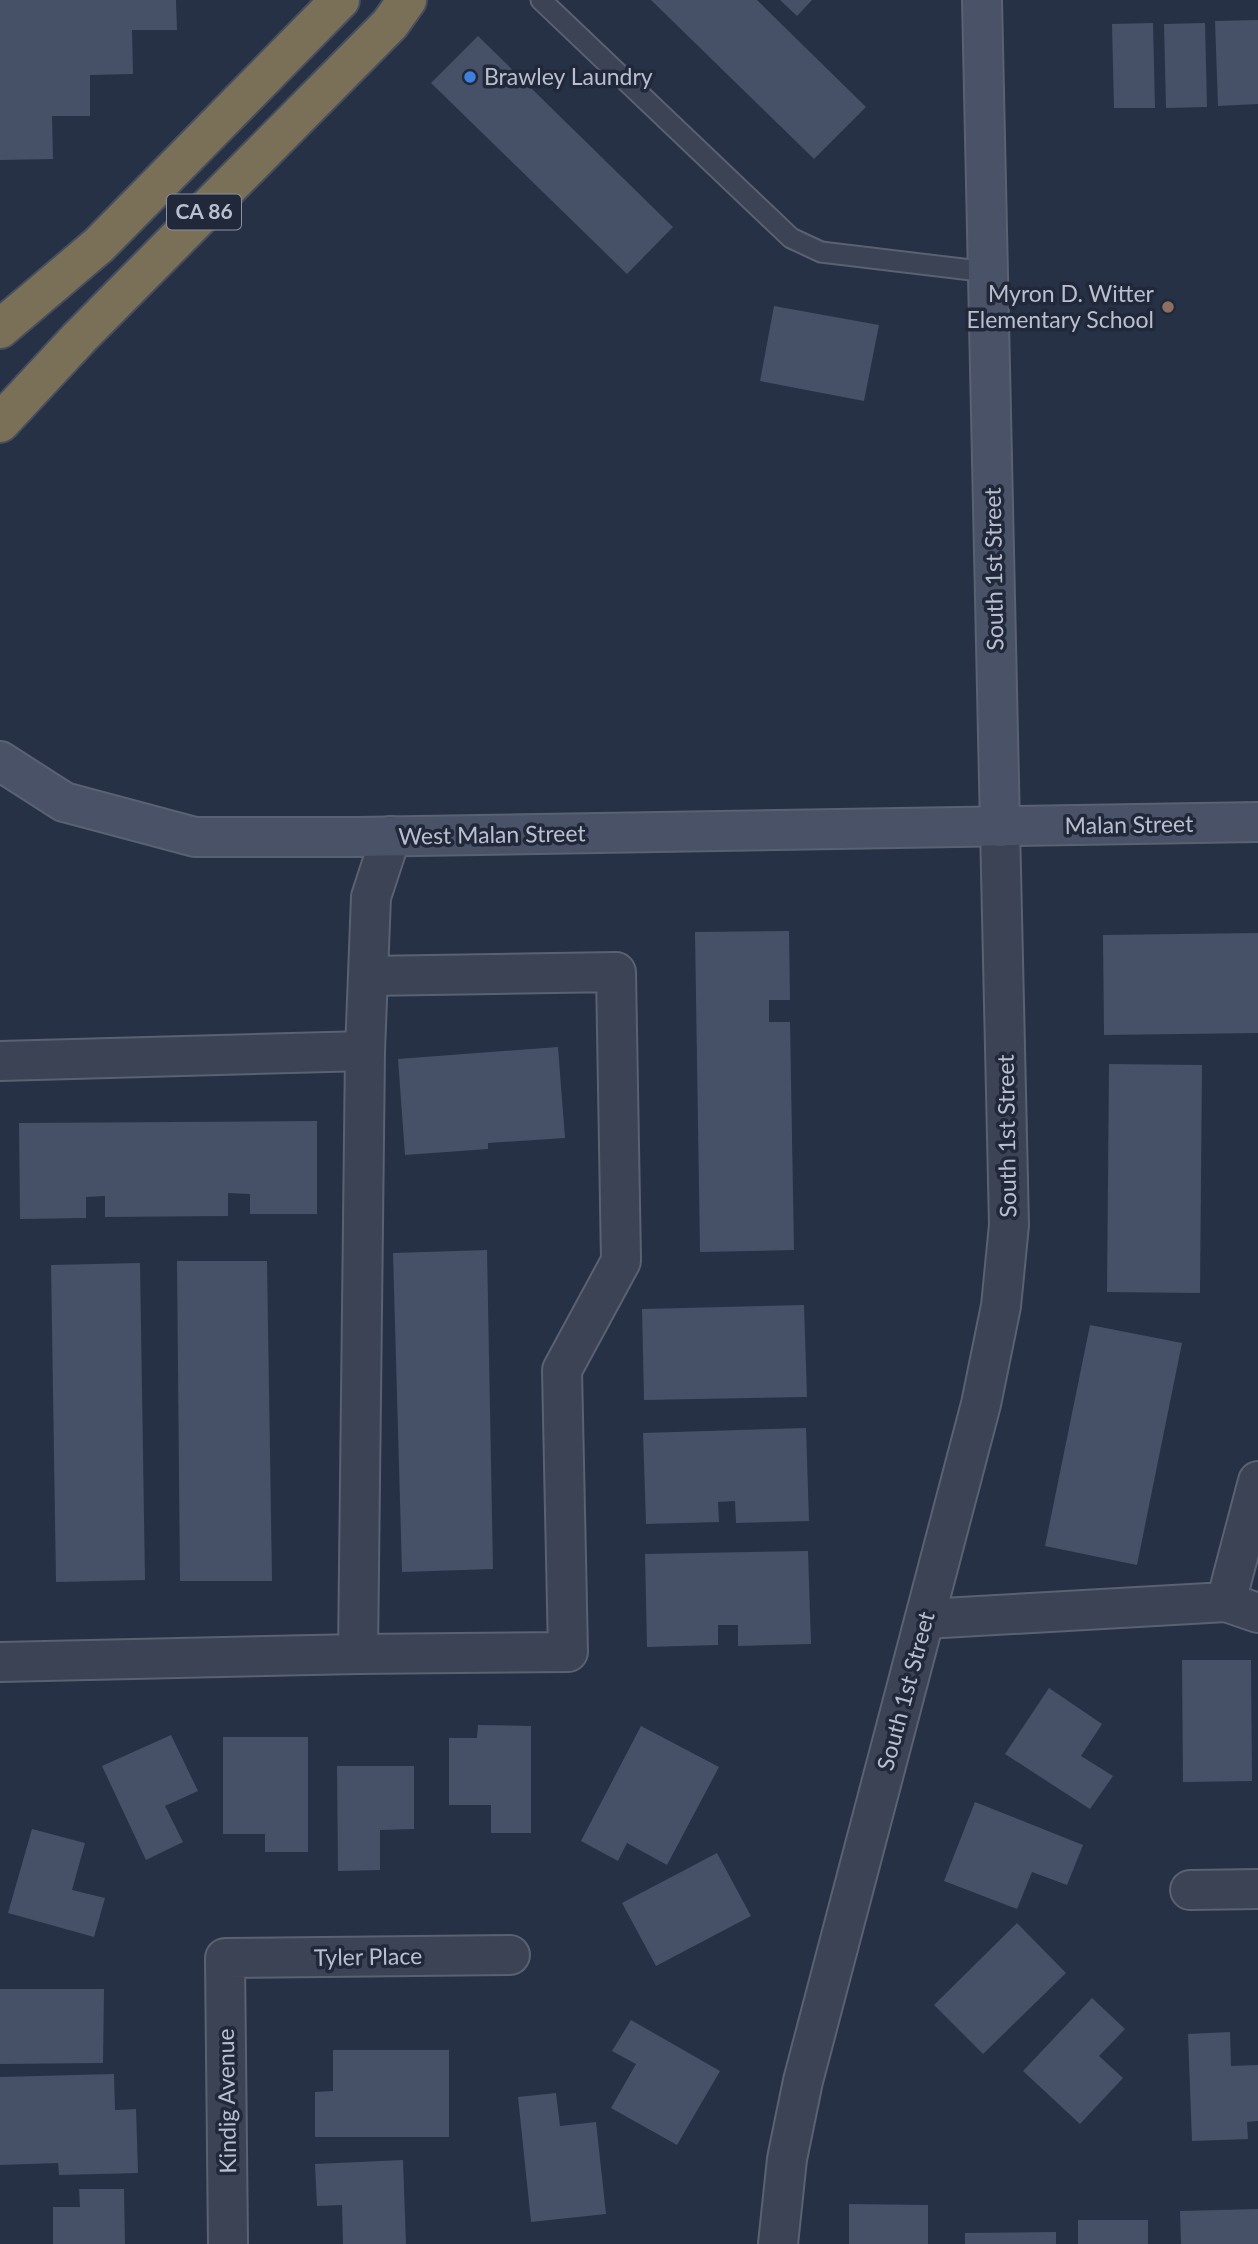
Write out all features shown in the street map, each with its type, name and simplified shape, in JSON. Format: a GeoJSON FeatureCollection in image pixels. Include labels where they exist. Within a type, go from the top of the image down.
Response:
{"type":"FeatureCollection","features":[{"type":"Feature","properties":{"kind":"highway","name":"CA 86"},"geometry":{"type":"LineString","coordinates":[[0,328],[99,245],[340,0]]}},
{"type":"Feature","properties":{"kind":"highway","name":"CA 86"},"geometry":{"type":"LineString","coordinates":[[0,423],[79,338],[390,24],[407,0]]}},
{"type":"Feature","properties":{"kind":"street","name":"South 1st Street"},"geometry":{"type":"LineString","coordinates":[[778,2244],[787,2159],[803,2081],[981,1404],[1001,1306],[1009,1225],[982,0]]}},
{"type":"Feature","properties":{"kind":"street","name":"West Malan Street"},"geometry":{"type":"LineString","coordinates":[[0,761],[64,802],[195,837],[1000,827]]}},
{"type":"Feature","properties":{"kind":"street","name":"Malan Street"},"geometry":{"type":"LineString","coordinates":[[1000,827],[1258,822]]}},
{"type":"Feature","properties":{"kind":"street"},"geometry":{"type":"LineString","coordinates":[[358,1654],[365,1051],[371,897],[391,836]]}},
{"type":"Feature","properties":{"kind":"street"},"geometry":{"type":"LineString","coordinates":[[0,1662],[568,1652],[562,1370],[621,1261],[616,972],[368,976]]}},
{"type":"Feature","properties":{"kind":"street"},"geometry":{"type":"LineString","coordinates":[[0,1061],[365,1051]]}},
{"type":"Feature","properties":{"kind":"street"},"geometry":{"type":"LineString","coordinates":[[925,1619],[1242,1607],[1258,1480]]}},
{"type":"Feature","properties":{"kind":"street"},"geometry":{"type":"LineString","coordinates":[[1190,1890],[1258,1889]]}},
{"type":"Feature","properties":{"kind":"street","name":"Tyler Place"},"geometry":{"type":"LineString","coordinates":[[225,1958],[510,1955]]}},
{"type":"Feature","properties":{"kind":"street","name":"Kindig Avenue"},"geometry":{"type":"LineString","coordinates":[[225,1958],[228,2244]]}},
{"type":"Feature","properties":{"kind":"lane"},"geometry":{"type":"LineString","coordinates":[[541,0],[791,238],[821,252],[988,272]]}},
{"type":"Feature","properties":{"kind":"building"},"geometry":{"type":"Polygon","coordinates":[[[0,0],[176,0],[177,30],[132,30],[133,74],[90,75],[90,116],[52,116],[53,159],[0,160],[0,0]]]}},
{"type":"Feature","properties":{"kind":"building"},"geometry":{"type":"Polygon","coordinates":[[[651,0],[757,0],[866,107],[814,159],[651,0]]]}},
{"type":"Feature","properties":{"kind":"building"},"geometry":{"type":"Polygon","coordinates":[[[780,0],[812,0],[797,16],[780,0]]]}},
{"type":"Feature","properties":{"kind":"building"},"geometry":{"type":"Polygon","coordinates":[[[1258,20],[1258,104],[1218,106],[1215,21],[1258,20]]]}},
{"type":"Feature","properties":{"kind":"building"},"geometry":{"type":"Polygon","coordinates":[[[1153,23],[1155,108],[1114,108],[1112,24],[1153,23]]]}},
{"type":"Feature","properties":{"kind":"building"},"geometry":{"type":"Polygon","coordinates":[[[1205,23],[1207,107],[1166,108],[1164,24],[1205,23]]]}},
{"type":"Feature","properties":{"kind":"building"},"geometry":{"type":"Polygon","coordinates":[[[478,36],[673,227],[627,274],[431,83],[478,36]]]}},
{"type":"Feature","properties":{"kind":"building"},"geometry":{"type":"Polygon","coordinates":[[[774,306],[879,325],[864,401],[760,381],[774,306]]]}},
{"type":"Feature","properties":{"kind":"building"},"geometry":{"type":"Polygon","coordinates":[[[789,931],[790,1000],[769,1000],[769,1022],[790,1022],[794,1250],[700,1252],[695,932],[789,931]]]}},
{"type":"Feature","properties":{"kind":"building"},"geometry":{"type":"Polygon","coordinates":[[[1258,933],[1258,1033],[1104,1035],[1103,935],[1258,933]]]}},
{"type":"Feature","properties":{"kind":"building"},"geometry":{"type":"Polygon","coordinates":[[[558,1047],[565,1138],[488,1143],[488,1149],[405,1155],[398,1059],[558,1047]]]}},
{"type":"Feature","properties":{"kind":"building"},"geometry":{"type":"Polygon","coordinates":[[[1109,1064],[1202,1065],[1200,1293],[1107,1292],[1109,1064]]]}},
{"type":"Feature","properties":{"kind":"building"},"geometry":{"type":"Polygon","coordinates":[[[317,1121],[317,1214],[250,1214],[250,1194],[228,1193],[228,1216],[105,1217],[105,1196],[86,1197],[86,1218],[20,1219],[19,1123],[317,1121]]]}},
{"type":"Feature","properties":{"kind":"building"},"geometry":{"type":"Polygon","coordinates":[[[487,1250],[493,1569],[402,1572],[393,1253],[487,1250]]]}},
{"type":"Feature","properties":{"kind":"building"},"geometry":{"type":"Polygon","coordinates":[[[177,1261],[267,1261],[272,1581],[180,1581],[177,1261]]]}},
{"type":"Feature","properties":{"kind":"building"},"geometry":{"type":"Polygon","coordinates":[[[140,1263],[145,1580],[56,1582],[51,1265],[140,1263]]]}},
{"type":"Feature","properties":{"kind":"building"},"geometry":{"type":"Polygon","coordinates":[[[804,1305],[807,1397],[644,1400],[642,1309],[804,1305]]]}},
{"type":"Feature","properties":{"kind":"building"},"geometry":{"type":"Polygon","coordinates":[[[1090,1325],[1182,1343],[1137,1565],[1045,1546],[1090,1325]]]}},
{"type":"Feature","properties":{"kind":"building"},"geometry":{"type":"Polygon","coordinates":[[[806,1428],[809,1521],[736,1523],[735,1501],[718,1502],[719,1522],[646,1524],[643,1433],[806,1428]]]}},
{"type":"Feature","properties":{"kind":"building"},"geometry":{"type":"Polygon","coordinates":[[[808,1551],[811,1644],[738,1646],[738,1625],[718,1625],[718,1645],[647,1647],[645,1554],[808,1551]]]}},
{"type":"Feature","properties":{"kind":"building"},"geometry":{"type":"Polygon","coordinates":[[[1182,1660],[1251,1660],[1252,1781],[1183,1782],[1182,1660]]]}},
{"type":"Feature","properties":{"kind":"building"},"geometry":{"type":"Polygon","coordinates":[[[1049,1688],[1102,1724],[1081,1756],[1113,1776],[1090,1809],[1005,1754],[1049,1688]]]}},
{"type":"Feature","properties":{"kind":"building"},"geometry":{"type":"Polygon","coordinates":[[[478,1725],[531,1726],[531,1833],[491,1833],[491,1805],[449,1805],[449,1738],[477,1738],[478,1725]]]}},
{"type":"Feature","properties":{"kind":"building"},"geometry":{"type":"Polygon","coordinates":[[[641,1726],[719,1767],[667,1865],[627,1843],[618,1861],[581,1841],[641,1726]]]}},
{"type":"Feature","properties":{"kind":"building"},"geometry":{"type":"Polygon","coordinates":[[[171,1735],[198,1791],[165,1806],[183,1842],[146,1860],[102,1766],[171,1735]]]}},
{"type":"Feature","properties":{"kind":"building"},"geometry":{"type":"Polygon","coordinates":[[[223,1737],[308,1737],[308,1852],[265,1852],[265,1834],[223,1834],[223,1737]]]}},
{"type":"Feature","properties":{"kind":"building"},"geometry":{"type":"Polygon","coordinates":[[[337,1766],[414,1766],[414,1829],[380,1830],[380,1870],[338,1871],[337,1766]]]}},
{"type":"Feature","properties":{"kind":"building"},"geometry":{"type":"Polygon","coordinates":[[[975,1802],[1083,1845],[1067,1885],[1032,1872],[1017,1909],[944,1881],[975,1802]]]}},
{"type":"Feature","properties":{"kind":"building"},"geometry":{"type":"Polygon","coordinates":[[[32,1829],[85,1843],[72,1890],[105,1898],[94,1937],[8,1913],[32,1829]]]}},
{"type":"Feature","properties":{"kind":"building"},"geometry":{"type":"Polygon","coordinates":[[[717,1853],[751,1916],[656,1966],[622,1903],[717,1853]]]}},
{"type":"Feature","properties":{"kind":"building"},"geometry":{"type":"Polygon","coordinates":[[[1017,1923],[1066,1973],[983,2054],[934,2005],[1017,1923]]]}},
{"type":"Feature","properties":{"kind":"building"},"geometry":{"type":"Polygon","coordinates":[[[0,1989],[104,1989],[103,2063],[0,2064],[0,1989]]]}},
{"type":"Feature","properties":{"kind":"building"},"geometry":{"type":"Polygon","coordinates":[[[1092,1998],[1125,2029],[1099,2056],[1123,2078],[1080,2124],[1023,2071],[1092,1998]]]}},
{"type":"Feature","properties":{"kind":"building"},"geometry":{"type":"Polygon","coordinates":[[[631,2020],[720,2071],[677,2145],[611,2108],[636,2064],[612,2051],[631,2020]]]}},
{"type":"Feature","properties":{"kind":"building"},"geometry":{"type":"Polygon","coordinates":[[[1230,2032],[1231,2066],[1258,2065],[1258,2121],[1247,2122],[1248,2139],[1192,2141],[1188,2034],[1230,2032]]]}},
{"type":"Feature","properties":{"kind":"building"},"geometry":{"type":"Polygon","coordinates":[[[333,2050],[449,2050],[449,2137],[315,2137],[315,2092],[333,2091],[333,2050]]]}},
{"type":"Feature","properties":{"kind":"building"},"geometry":{"type":"Polygon","coordinates":[[[114,2074],[115,2110],[136,2109],[138,2173],[59,2175],[58,2163],[0,2165],[0,2077],[114,2074]]]}},
{"type":"Feature","properties":{"kind":"building"},"geometry":{"type":"Polygon","coordinates":[[[556,2093],[560,2126],[596,2122],[606,2214],[531,2222],[518,2097],[556,2093]]]}},
{"type":"Feature","properties":{"kind":"building"},"geometry":{"type":"Polygon","coordinates":[[[403,2160],[406,2244],[343,2244],[342,2205],[317,2206],[315,2164],[403,2160]]]}},
{"type":"Feature","properties":{"kind":"building"},"geometry":{"type":"Polygon","coordinates":[[[79,2189],[124,2189],[125,2244],[53,2244],[53,2207],[80,2207],[79,2189]]]}},
{"type":"Feature","properties":{"kind":"building"},"geometry":{"type":"Polygon","coordinates":[[[849,2204],[928,2205],[928,2244],[849,2244],[849,2204]]]}},
{"type":"Feature","properties":{"kind":"building"},"geometry":{"type":"Polygon","coordinates":[[[1258,2209],[1258,2244],[1181,2244],[1180,2211],[1258,2209]]]}},
{"type":"Feature","properties":{"kind":"building"},"geometry":{"type":"Polygon","coordinates":[[[1078,2220],[1148,2220],[1148,2244],[1078,2244],[1078,2220]]]}},
{"type":"Feature","properties":{"kind":"building"},"geometry":{"type":"Polygon","coordinates":[[[1056,2232],[1056,2244],[965,2244],[965,2233],[1056,2232]]]}},
{"type":"Feature","properties":{"kind":"place","name":"Brawley Laundry"},"geometry":{"type":"Point","coordinates":[470,77]}},
{"type":"Feature","properties":{"kind":"place","name":"Myron D. Witter Elementary School"},"geometry":{"type":"Point","coordinates":[1168,307]}}]}
